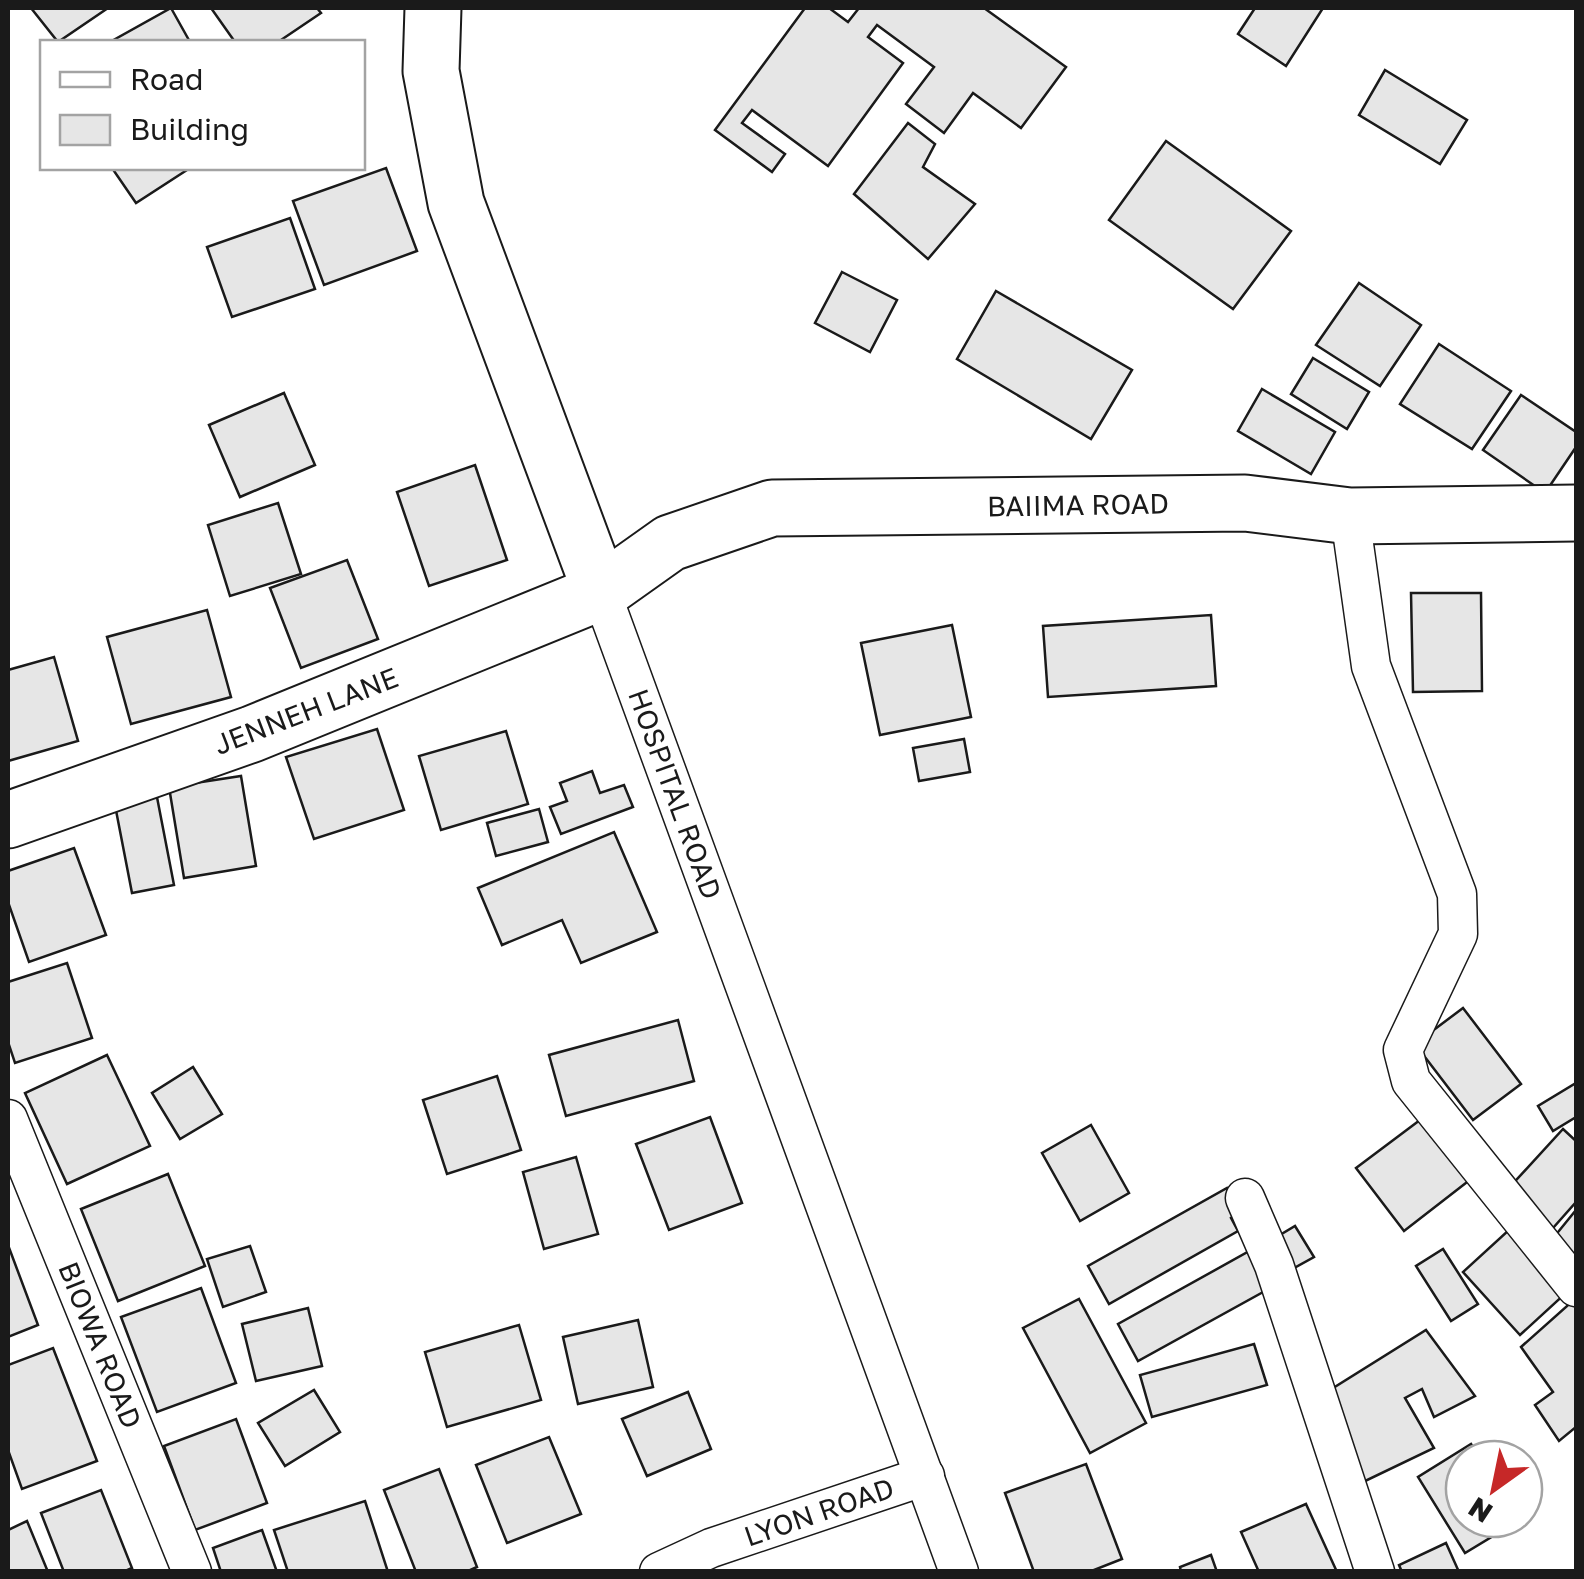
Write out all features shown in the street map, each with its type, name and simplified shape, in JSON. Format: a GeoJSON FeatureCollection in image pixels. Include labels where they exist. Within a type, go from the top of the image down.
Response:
{"type":"FeatureCollection","features":[{"type":"Feature","properties":{"kind":"street","name":"HOSPITAL ROAD"},"geometry":{"type":"LineString","coordinates":[[433,8],[431,71],[456,203],[958,1572]]}},
{"type":"Feature","properties":{"kind":"street","name":"BAIIMA ROAD"},"geometry":{"type":"LineString","coordinates":[[601,592],[670,543],[772,508],[1245,504],[1350,516],[1576,513]]}},
{"type":"Feature","properties":{"kind":"street"},"geometry":{"type":"LineString","coordinates":[[1350,516],[1371,666],[1457,894],[1458,934],[1403,1050],[1410,1082],[1576,1287]]}},
{"type":"Feature","properties":{"kind":"street","name":"JENNEH LANE"},"geometry":{"type":"LineString","coordinates":[[8,820],[252,734],[601,592]]}},
{"type":"Feature","properties":{"kind":"street","name":"BIOWA ROAD"},"geometry":{"type":"LineString","coordinates":[[8,1119],[192,1572]]}},
{"type":"Feature","properties":{"kind":"street"},"geometry":{"type":"LineString","coordinates":[[1245,1198],[1274,1265],[1375,1572]]}},
{"type":"Feature","properties":{"kind":"street","name":"LYON ROAD"},"geometry":{"type":"LineString","coordinates":[[659,1572],[711,1548],[924,1476]]}},
{"type":"Feature","properties":{"kind":"building"},"geometry":{"type":"Polygon","coordinates":[[[31,8],[108,8],[61,40],[56,40],[31,8]]]}},
{"type":"Feature","properties":{"kind":"building"},"geometry":{"type":"Polygon","coordinates":[[[171,8],[189,40],[114,40],[171,8]]]}},
{"type":"Feature","properties":{"kind":"building"},"geometry":{"type":"Polygon","coordinates":[[[211,8],[317,8],[321,13],[281,40],[234,40],[211,8]]]}},
{"type":"Feature","properties":{"kind":"building"},"geometry":{"type":"Polygon","coordinates":[[[805,8],[829,8],[848,22],[859,8],[984,8],[1066,67],[1021,128],[973,93],[944,133],[906,104],[934,67],[877,25],[868,37],[903,63],[828,166],[752,110],[742,123],[785,154],[772,172],[715,130],[805,8]]]}},
{"type":"Feature","properties":{"kind":"building"},"geometry":{"type":"Polygon","coordinates":[[[1255,8],[1323,8],[1286,66],[1238,34],[1255,8]]]}},
{"type":"Feature","properties":{"kind":"building"},"geometry":{"type":"Polygon","coordinates":[[[1385,70],[1467,120],[1440,164],[1359,115],[1385,70]]]}},
{"type":"Feature","properties":{"kind":"building"},"geometry":{"type":"Polygon","coordinates":[[[908,123],[935,144],[923,167],[975,204],[928,259],[854,194],[908,123]]]}},
{"type":"Feature","properties":{"kind":"building"},"geometry":{"type":"Polygon","coordinates":[[[1166,141],[1291,231],[1233,309],[1109,220],[1166,141]]]}},
{"type":"Feature","properties":{"kind":"building"},"geometry":{"type":"Polygon","coordinates":[[[386,168],[417,251],[324,285],[293,201],[386,168]]]}},
{"type":"Feature","properties":{"kind":"building"},"geometry":{"type":"Polygon","coordinates":[[[113,170],[187,170],[136,203],[113,170]]]}},
{"type":"Feature","properties":{"kind":"building"},"geometry":{"type":"Polygon","coordinates":[[[290,218],[315,289],[232,317],[207,247],[290,218]]]}},
{"type":"Feature","properties":{"kind":"building"},"geometry":{"type":"Polygon","coordinates":[[[842,272],[897,300],[870,352],[815,323],[842,272]]]}},
{"type":"Feature","properties":{"kind":"building"},"geometry":{"type":"Polygon","coordinates":[[[1359,283],[1421,325],[1380,386],[1316,345],[1359,283]]]}},
{"type":"Feature","properties":{"kind":"building"},"geometry":{"type":"Polygon","coordinates":[[[996,291],[1132,370],[1091,439],[957,359],[996,291]]]}},
{"type":"Feature","properties":{"kind":"building"},"geometry":{"type":"Polygon","coordinates":[[[1439,344],[1511,391],[1472,449],[1400,404],[1439,344]]]}},
{"type":"Feature","properties":{"kind":"building"},"geometry":{"type":"Polygon","coordinates":[[[1313,358],[1369,392],[1347,429],[1291,394],[1313,358]]]}},
{"type":"Feature","properties":{"kind":"building"},"geometry":{"type":"Polygon","coordinates":[[[1262,389],[1335,432],[1311,474],[1238,431],[1262,389]]]}},
{"type":"Feature","properties":{"kind":"building"},"geometry":{"type":"Polygon","coordinates":[[[284,393],[315,465],[240,497],[209,425],[284,393]]]}},
{"type":"Feature","properties":{"kind":"building"},"geometry":{"type":"Polygon","coordinates":[[[1521,395],[1576,432],[1576,447],[1545,493],[1483,450],[1521,395]]]}},
{"type":"Feature","properties":{"kind":"building"},"geometry":{"type":"Polygon","coordinates":[[[475,465],[507,560],[429,586],[397,492],[475,465]]]}},
{"type":"Feature","properties":{"kind":"building"},"geometry":{"type":"Polygon","coordinates":[[[278,503],[301,574],[230,596],[208,525],[278,503]]]}},
{"type":"Feature","properties":{"kind":"building"},"geometry":{"type":"Polygon","coordinates":[[[347,560],[378,639],[301,668],[270,588],[347,560]]]}},
{"type":"Feature","properties":{"kind":"building"},"geometry":{"type":"Polygon","coordinates":[[[1411,593],[1481,593],[1482,691],[1413,692],[1411,593]]]}},
{"type":"Feature","properties":{"kind":"building"},"geometry":{"type":"Polygon","coordinates":[[[207,610],[231,697],[131,724],[107,637],[207,610]]]}},
{"type":"Feature","properties":{"kind":"building"},"geometry":{"type":"Polygon","coordinates":[[[1211,615],[1216,686],[1048,697],[1043,626],[1211,615]]]}},
{"type":"Feature","properties":{"kind":"building"},"geometry":{"type":"Polygon","coordinates":[[[952,625],[971,717],[880,735],[861,643],[952,625]]]}},
{"type":"Feature","properties":{"kind":"building"},"geometry":{"type":"Polygon","coordinates":[[[54,657],[78,741],[8,761],[8,670],[54,657]]]}},
{"type":"Feature","properties":{"kind":"building"},"geometry":{"type":"Polygon","coordinates":[[[377,729],[404,810],[314,839],[286,757],[377,729]]]}},
{"type":"Feature","properties":{"kind":"building"},"geometry":{"type":"Polygon","coordinates":[[[506,731],[528,804],[441,830],[419,756],[506,731]]]}},
{"type":"Feature","properties":{"kind":"building"},"geometry":{"type":"Polygon","coordinates":[[[964,739],[970,772],[919,781],[913,748],[964,739]]]}},
{"type":"Feature","properties":{"kind":"building"},"geometry":{"type":"Polygon","coordinates":[[[592,771],[600,793],[624,785],[633,807],[561,834],[550,807],[567,801],[560,783],[592,771]]]}},
{"type":"Feature","properties":{"kind":"building"},"geometry":{"type":"Polygon","coordinates":[[[241,776],[256,866],[184,878],[169,787],[241,776]]]}},
{"type":"Feature","properties":{"kind":"building"},"geometry":{"type":"Polygon","coordinates":[[[156,792],[174,885],[132,893],[114,800],[156,792]]]}},
{"type":"Feature","properties":{"kind":"building"},"geometry":{"type":"Polygon","coordinates":[[[539,809],[548,842],[496,856],[487,823],[539,809]]]}},
{"type":"Feature","properties":{"kind":"building"},"geometry":{"type":"Polygon","coordinates":[[[614,832],[657,932],[581,963],[562,920],[502,945],[478,888],[614,832]]]}},
{"type":"Feature","properties":{"kind":"building"},"geometry":{"type":"Polygon","coordinates":[[[74,848],[106,935],[29,962],[8,902],[8,871],[74,848]]]}},
{"type":"Feature","properties":{"kind":"building"},"geometry":{"type":"Polygon","coordinates":[[[67,963],[92,1038],[15,1063],[8,1042],[8,982],[67,963]]]}},
{"type":"Feature","properties":{"kind":"building"},"geometry":{"type":"Polygon","coordinates":[[[1463,1008],[1521,1084],[1473,1120],[1415,1044],[1463,1008]]]}},
{"type":"Feature","properties":{"kind":"building"},"geometry":{"type":"Polygon","coordinates":[[[678,1020],[694,1081],[566,1116],[549,1055],[678,1020]]]}},
{"type":"Feature","properties":{"kind":"building"},"geometry":{"type":"Polygon","coordinates":[[[107,1055],[150,1146],[67,1184],[25,1093],[107,1055]]]}},
{"type":"Feature","properties":{"kind":"building"},"geometry":{"type":"Polygon","coordinates":[[[193,1067],[222,1114],[180,1139],[152,1093],[193,1067]]]}},
{"type":"Feature","properties":{"kind":"building"},"geometry":{"type":"Polygon","coordinates":[[[497,1076],[521,1150],[447,1174],[423,1100],[497,1076]]]}},
{"type":"Feature","properties":{"kind":"building"},"geometry":{"type":"Polygon","coordinates":[[[1576,1083],[1576,1117],[1553,1131],[1538,1106],[1576,1083]]]}},
{"type":"Feature","properties":{"kind":"building"},"geometry":{"type":"Polygon","coordinates":[[[710,1117],[742,1203],[669,1230],[636,1144],[710,1117]]]}},
{"type":"Feature","properties":{"kind":"building"},"geometry":{"type":"Polygon","coordinates":[[[1424,1117],[1471,1179],[1404,1231],[1356,1168],[1424,1117]]]}},
{"type":"Feature","properties":{"kind":"building"},"geometry":{"type":"Polygon","coordinates":[[[1091,1125],[1129,1193],[1080,1221],[1042,1153],[1091,1125]]]}},
{"type":"Feature","properties":{"kind":"building"},"geometry":{"type":"Polygon","coordinates":[[[1563,1129],[1576,1141],[1576,1202],[1553,1228],[1508,1189],[1563,1129]]]}},
{"type":"Feature","properties":{"kind":"building"},"geometry":{"type":"Polygon","coordinates":[[[576,1157],[598,1234],[544,1249],[523,1172],[576,1157]]]}},
{"type":"Feature","properties":{"kind":"building"},"geometry":{"type":"Polygon","coordinates":[[[168,1174],[205,1266],[118,1301],[81,1209],[168,1174]]]}},
{"type":"Feature","properties":{"kind":"building"},"geometry":{"type":"Polygon","coordinates":[[[1227,1188],[1240,1212],[1231,1218],[1238,1231],[1109,1304],[1088,1266],[1227,1188]]]}},
{"type":"Feature","properties":{"kind":"building"},"geometry":{"type":"Polygon","coordinates":[[[1576,1210],[1576,1256],[1554,1237],[1576,1210]]]}},
{"type":"Feature","properties":{"kind":"building"},"geometry":{"type":"Polygon","coordinates":[[[1295,1226],[1314,1257],[1294,1268],[1275,1238],[1295,1226]]]}},
{"type":"Feature","properties":{"kind":"building"},"geometry":{"type":"Polygon","coordinates":[[[1510,1229],[1567,1292],[1520,1335],[1463,1272],[1510,1229]]]}},
{"type":"Feature","properties":{"kind":"building"},"geometry":{"type":"Polygon","coordinates":[[[8,1245],[38,1325],[8,1337],[8,1245]]]}},
{"type":"Feature","properties":{"kind":"building"},"geometry":{"type":"Polygon","coordinates":[[[250,1246],[266,1292],[223,1307],[207,1259],[250,1246]]]}},
{"type":"Feature","properties":{"kind":"building"},"geometry":{"type":"Polygon","coordinates":[[[1253,1249],[1274,1286],[1138,1361],[1118,1324],[1253,1249]]]}},
{"type":"Feature","properties":{"kind":"building"},"geometry":{"type":"Polygon","coordinates":[[[1443,1249],[1478,1304],[1451,1321],[1416,1266],[1443,1249]]]}},
{"type":"Feature","properties":{"kind":"building"},"geometry":{"type":"Polygon","coordinates":[[[201,1288],[236,1383],[157,1412],[121,1317],[201,1288]]]}},
{"type":"Feature","properties":{"kind":"building"},"geometry":{"type":"Polygon","coordinates":[[[1576,1298],[1576,1427],[1559,1441],[1535,1405],[1553,1392],[1521,1347],[1576,1298]]]}},
{"type":"Feature","properties":{"kind":"building"},"geometry":{"type":"Polygon","coordinates":[[[1079,1299],[1146,1423],[1090,1453],[1023,1328],[1079,1299]]]}},
{"type":"Feature","properties":{"kind":"building"},"geometry":{"type":"Polygon","coordinates":[[[308,1308],[322,1366],[256,1381],[242,1324],[308,1308]]]}},
{"type":"Feature","properties":{"kind":"building"},"geometry":{"type":"Polygon","coordinates":[[[638,1320],[653,1387],[578,1404],[563,1337],[638,1320]]]}},
{"type":"Feature","properties":{"kind":"building"},"geometry":{"type":"Polygon","coordinates":[[[519,1325],[541,1400],[447,1427],[425,1352],[519,1325]]]}},
{"type":"Feature","properties":{"kind":"building"},"geometry":{"type":"Polygon","coordinates":[[[1426,1330],[1475,1396],[1434,1417],[1422,1389],[1405,1398],[1434,1448],[1361,1483],[1322,1395],[1426,1330]]]}},
{"type":"Feature","properties":{"kind":"building"},"geometry":{"type":"Polygon","coordinates":[[[1254,1344],[1267,1385],[1152,1417],[1140,1375],[1254,1344]]]}},
{"type":"Feature","properties":{"kind":"building"},"geometry":{"type":"Polygon","coordinates":[[[53,1348],[97,1461],[22,1489],[8,1450],[8,1365],[53,1348]]]}},
{"type":"Feature","properties":{"kind":"building"},"geometry":{"type":"Polygon","coordinates":[[[314,1390],[340,1432],[285,1466],[258,1423],[314,1390]]]}},
{"type":"Feature","properties":{"kind":"building"},"geometry":{"type":"Polygon","coordinates":[[[688,1392],[711,1449],[647,1476],[622,1419],[688,1392]]]}},
{"type":"Feature","properties":{"kind":"building"},"geometry":{"type":"Polygon","coordinates":[[[236,1419],[267,1503],[195,1530],[164,1446],[236,1419]]]}},
{"type":"Feature","properties":{"kind":"building"},"geometry":{"type":"Polygon","coordinates":[[[549,1437],[581,1514],[507,1543],[476,1465],[549,1437]]]}},
{"type":"Feature","properties":{"kind":"building"},"geometry":{"type":"Polygon","coordinates":[[[1444,1461],[1444,1519],[1418,1477],[1444,1461]]]}},
{"type":"Feature","properties":{"kind":"building"},"geometry":{"type":"Polygon","coordinates":[[[1086,1464],[1122,1559],[1089,1572],[1034,1572],[1005,1493],[1086,1464]]]}},
{"type":"Feature","properties":{"kind":"building"},"geometry":{"type":"Polygon","coordinates":[[[439,1469],[477,1567],[466,1572],[416,1572],[384,1490],[439,1469]]]}},
{"type":"Feature","properties":{"kind":"building"},"geometry":{"type":"Polygon","coordinates":[[[101,1490],[132,1568],[123,1572],[64,1572],[41,1513],[101,1490]]]}},
{"type":"Feature","properties":{"kind":"building"},"geometry":{"type":"Polygon","coordinates":[[[365,1501],[388,1572],[288,1572],[274,1530],[365,1501]]]}},
{"type":"Feature","properties":{"kind":"building"},"geometry":{"type":"Polygon","coordinates":[[[1306,1504],[1337,1572],[1259,1572],[1241,1532],[1306,1504]]]}},
{"type":"Feature","properties":{"kind":"building"},"geometry":{"type":"Polygon","coordinates":[[[27,1521],[48,1572],[8,1572],[8,1530],[27,1521]]]}},
{"type":"Feature","properties":{"kind":"building"},"geometry":{"type":"Polygon","coordinates":[[[262,1530],[277,1572],[221,1572],[213,1548],[262,1530]]]}},
{"type":"Feature","properties":{"kind":"building"},"geometry":{"type":"Polygon","coordinates":[[[1456,1539],[1488,1539],[1465,1553],[1456,1539]]]}},
{"type":"Feature","properties":{"kind":"building"},"geometry":{"type":"Polygon","coordinates":[[[1446,1543],[1459,1572],[1402,1572],[1399,1565],[1446,1543]]]}},
{"type":"Feature","properties":{"kind":"building"},"geometry":{"type":"Polygon","coordinates":[[[1211,1555],[1217,1572],[1181,1572],[1180,1567],[1211,1555]]]}}]}
